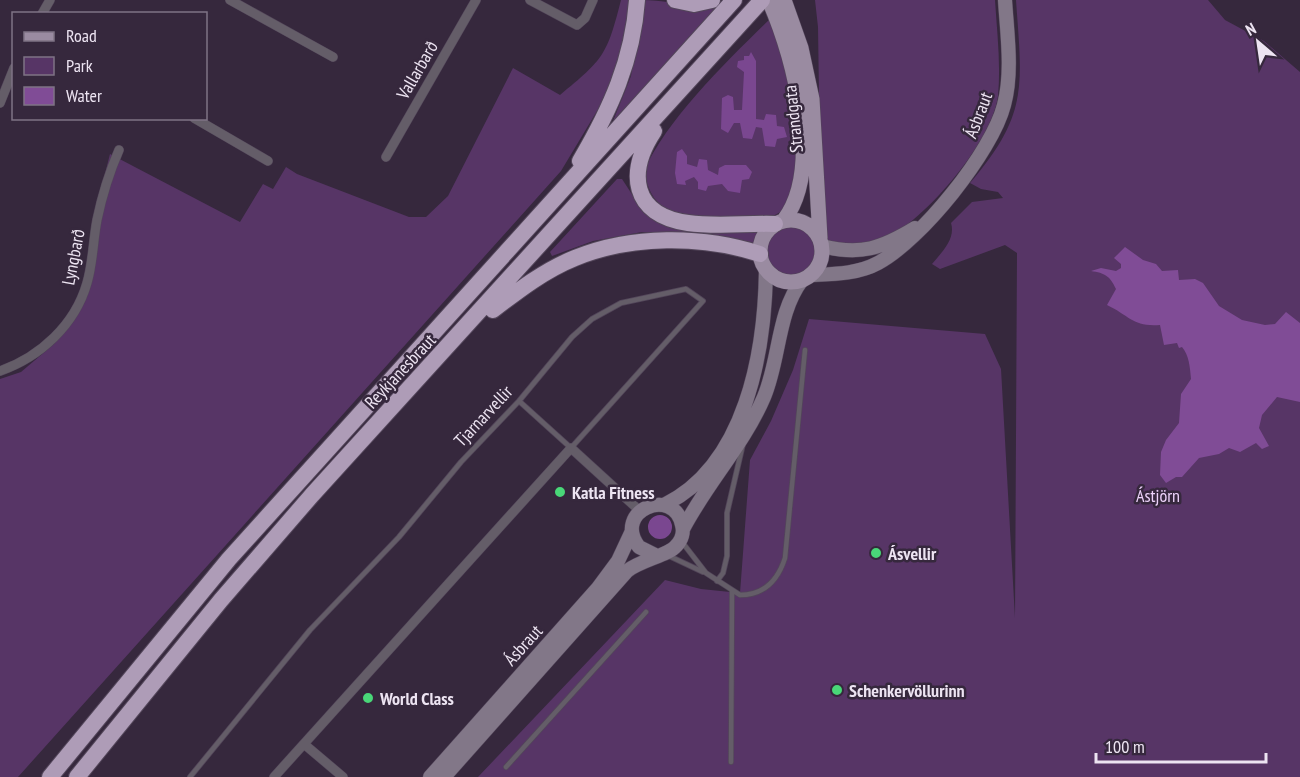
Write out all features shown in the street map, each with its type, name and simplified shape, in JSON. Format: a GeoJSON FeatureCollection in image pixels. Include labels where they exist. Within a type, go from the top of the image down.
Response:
{"type":"FeatureCollection","features":[{"type":"Feature","properties":{"kind":"highway"},"geometry":{"type":"LineString","coordinates":[[564,190],[597,132],[619,85],[627,63],[637,0]]}},
{"type":"Feature","properties":{"kind":"highway"},"geometry":{"type":"LineString","coordinates":[[675,0],[694,4],[712,0]]}},
{"type":"Feature","properties":{"kind":"highway","name":"Reykjanesbraut"},"geometry":{"type":"LineString","coordinates":[[50,777],[229,560],[383,385],[564,190],[734,0]]}},
{"type":"Feature","properties":{"kind":"highway","name":"Reykjanesbraut"},"geometry":{"type":"LineString","coordinates":[[77,777],[228,592],[312,495],[763,1]]}},
{"type":"Feature","properties":{"kind":"highway"},"geometry":{"type":"LineString","coordinates":[[679,91],[640,155],[636,174],[645,200],[661,213],[687,223],[779,222]]}},
{"type":"Feature","properties":{"kind":"highway"},"geometry":{"type":"LineString","coordinates":[[461,334],[549,271],[605,248],[641,242],[693,242],[734,246],[763,262]]}},
{"type":"Feature","properties":{"kind":"main road","name":"Strandgata"},"geometry":{"type":"LineString","coordinates":[[784,0],[801,48],[812,99],[821,242]]}},
{"type":"Feature","properties":{"kind":"main road","name":"Strandgata"},"geometry":{"type":"LineString","coordinates":[[763,1],[792,67],[801,126],[798,192],[793,209],[779,222]]}},
{"type":"Feature","properties":{"kind":"main road"},"geometry":{"type":"LineString","coordinates":[[801,221],[809,225],[821,242],[820,262],[806,278],[778,279],[763,262],[763,238],[779,222],[801,221]]}},
{"type":"Feature","properties":{"kind":"street"},"geometry":{"type":"LineString","coordinates":[[230,0],[333,57]]}},
{"type":"Feature","properties":{"kind":"street","name":"Vallarbarð"},"geometry":{"type":"LineString","coordinates":[[386,157],[476,0]]}},
{"type":"Feature","properties":{"kind":"street"},"geometry":{"type":"LineString","coordinates":[[530,0],[577,25],[585,18],[593,0]]}},
{"type":"Feature","properties":{"kind":"street","name":"Ásbraut"},"geometry":{"type":"LineString","coordinates":[[806,278],[841,273],[876,264],[913,239],[987,147],[1005,103],[1008,84],[1005,0]]}},
{"type":"Feature","properties":{"kind":"street"},"geometry":{"type":"LineString","coordinates":[[0,103],[2,91],[12,72]]}},
{"type":"Feature","properties":{"kind":"street"},"geometry":{"type":"LineString","coordinates":[[198,120],[268,161]]}},
{"type":"Feature","properties":{"kind":"street","name":"Lyngbarð"},"geometry":{"type":"LineString","coordinates":[[0,371],[23,361],[46,346],[75,311],[86,285],[102,196],[119,150]]}},
{"type":"Feature","properties":{"kind":"street","name":"Ásbraut"},"geometry":{"type":"LineString","coordinates":[[821,242],[857,252],[891,242],[927,220]]}},
{"type":"Feature","properties":{"kind":"street"},"geometry":{"type":"LineString","coordinates":[[763,262],[765,314],[759,354],[751,387],[738,421],[718,456],[696,485],[681,497],[640,511],[632,531],[639,548],[660,555],[674,549],[703,493],[745,433],[764,397],[777,358],[789,300],[806,278]]}},
{"type":"Feature","properties":{"kind":"street"},"geometry":{"type":"LineString","coordinates":[[571,448],[640,511]]}},
{"type":"Feature","properties":{"kind":"street","name":"Tjarnarvellir"},"geometry":{"type":"LineString","coordinates":[[274,777],[571,448]]}},
{"type":"Feature","properties":{"kind":"street"},"geometry":{"type":"LineString","coordinates":[[663,505],[676,512],[682,535]]}},
{"type":"Feature","properties":{"kind":"street","name":"Ásbraut"},"geometry":{"type":"LineString","coordinates":[[430,777],[598,588],[618,561],[632,531]]}},
{"type":"Feature","properties":{"kind":"street","name":"Ásbraut"},"geometry":{"type":"LineString","coordinates":[[444,777],[627,571],[660,555]]}},
{"type":"Feature","properties":{"kind":"street"},"geometry":{"type":"LineString","coordinates":[[304,744],[343,777]]}},
{"type":"Feature","properties":{"kind":"lane","name":"Tjarnarvellir"},"geometry":{"type":"LineString","coordinates":[[190,777],[310,630],[399,537],[461,462],[519,401],[572,337],[610,307],[678,288],[694,292],[703,301],[571,448]]}},
{"type":"Feature","properties":{"kind":"lane"},"geometry":{"type":"LineString","coordinates":[[660,555],[706,573],[732,592],[748,595],[765,588],[779,576],[785,558],[805,350]]}},
{"type":"Feature","properties":{"kind":"lane"},"geometry":{"type":"LineString","coordinates":[[519,401],[571,448]]}},
{"type":"Feature","properties":{"kind":"lane"},"geometry":{"type":"LineString","coordinates":[[717,581],[723,573],[727,556],[727,513],[745,433]]}},
{"type":"Feature","properties":{"kind":"lane"},"geometry":{"type":"LineString","coordinates":[[682,535],[706,573]]}},
{"type":"Feature","properties":{"kind":"lane"},"geometry":{"type":"LineString","coordinates":[[731,762],[732,592]]}},
{"type":"Feature","properties":{"kind":"lane"},"geometry":{"type":"LineString","coordinates":[[506,767],[646,612]]}},
{"type":"Feature","properties":{"kind":"green space"},"geometry":{"type":"Polygon","coordinates":[[[621,0],[631,0],[631,9],[612,86],[561,171],[18,777],[0,777],[0,379],[21,372],[54,344],[89,288],[99,198],[110,154],[240,222],[263,184],[273,189],[286,167],[297,174],[409,217],[426,217],[448,196],[513,68],[560,95],[586,73],[602,55],[612,33],[621,0]]]}},
{"type":"Feature","properties":{"kind":"green space"},"geometry":{"type":"Polygon","coordinates":[[[642,0],[694,5],[725,1],[613,121],[631,76],[642,0]]]}},
{"type":"Feature","properties":{"kind":"green space"},"geometry":{"type":"Polygon","coordinates":[[[815,0],[995,0],[999,60],[998,96],[993,115],[983,136],[969,159],[933,201],[895,234],[872,245],[832,245],[824,239],[821,231],[818,27],[815,0]]]}},
{"type":"Feature","properties":{"kind":"green space"},"geometry":{"type":"Polygon","coordinates":[[[1016,0],[1208,0],[1225,20],[1264,41],[1300,72],[1300,777],[478,777],[665,580],[701,589],[740,593],[750,460],[771,421],[793,370],[809,319],[985,334],[1001,369],[1015,618],[1017,253],[1005,245],[940,269],[932,264],[950,240],[951,223],[972,202],[1003,198],[998,192],[981,189],[970,183],[1003,137],[1017,98],[1020,55],[1016,0]]]}},
{"type":"Feature","properties":{"kind":"green space"},"geometry":{"type":"Polygon","coordinates":[[[770,19],[783,59],[795,122],[796,164],[788,203],[775,215],[753,218],[688,215],[667,209],[651,193],[644,171],[654,151],[667,131],[700,91],[770,19]]]}},
{"type":"Feature","properties":{"kind":"green space"},"geometry":{"type":"Polygon","coordinates":[[[617,179],[622,179],[639,205],[759,230],[754,244],[642,232],[593,241],[552,256],[550,252],[617,179]]]}},
{"type":"Feature","properties":{"kind":"green space"},"geometry":{"type":"Polygon","coordinates":[[[791,225],[800,227],[811,236],[816,250],[814,259],[805,270],[791,275],[782,273],[771,264],[766,250],[768,241],[777,230],[791,225]]]}},
{"type":"Feature","properties":{"kind":"shaded area"},"geometry":{"type":"Polygon","coordinates":[[[751,52],[756,61],[756,119],[764,120],[766,114],[776,115],[777,126],[784,127],[787,137],[777,139],[775,147],[765,146],[762,128],[756,127],[752,139],[743,138],[740,123],[734,123],[728,133],[721,129],[722,98],[728,95],[733,97],[734,110],[742,110],[744,72],[737,67],[738,61],[744,60],[744,56],[749,56],[751,52]]]}},
{"type":"Feature","properties":{"kind":"shaded area"},"geometry":{"type":"Polygon","coordinates":[[[682,149],[687,156],[687,164],[697,167],[699,159],[707,160],[708,170],[718,175],[719,168],[725,165],[746,165],[752,172],[749,179],[742,180],[740,193],[728,191],[722,184],[708,186],[706,191],[698,189],[698,182],[694,177],[685,181],[686,185],[677,184],[675,173],[677,152],[682,149]]]}},
{"type":"Feature","properties":{"kind":"shaded area"},"geometry":{"type":"Polygon","coordinates":[[[660,515],[665,516],[671,522],[671,532],[665,538],[660,539],[655,538],[649,532],[648,527],[649,522],[655,516],[660,515]]]}},
{"type":"Feature","properties":{"kind":"water","name":"Ástjörn"},"geometry":{"type":"Polygon","coordinates":[[[1125,247],[1143,260],[1156,264],[1162,271],[1178,270],[1179,280],[1195,279],[1203,283],[1219,306],[1242,320],[1265,325],[1275,324],[1286,312],[1300,323],[1300,402],[1277,397],[1262,415],[1259,428],[1269,446],[1262,449],[1256,443],[1240,452],[1229,448],[1219,454],[1199,458],[1182,477],[1176,477],[1166,483],[1160,475],[1161,452],[1166,440],[1179,423],[1181,394],[1191,379],[1190,366],[1182,347],[1179,348],[1177,343],[1164,345],[1160,325],[1137,322],[1107,305],[1116,289],[1106,276],[1091,271],[1101,268],[1116,271],[1121,268],[1121,264],[1114,258],[1125,247]]]}},
{"type":"Feature","properties":{"kind":"place","name":"Katla Fitness"},"geometry":{"type":"Point","coordinates":[560,492]}},
{"type":"Feature","properties":{"kind":"place","name":"Ásvellir"},"geometry":{"type":"Point","coordinates":[876,553]}},
{"type":"Feature","properties":{"kind":"place","name":"Schenkervöllurinn"},"geometry":{"type":"Point","coordinates":[837,690]}},
{"type":"Feature","properties":{"kind":"place","name":"World Class"},"geometry":{"type":"Point","coordinates":[368,698]}}]}
